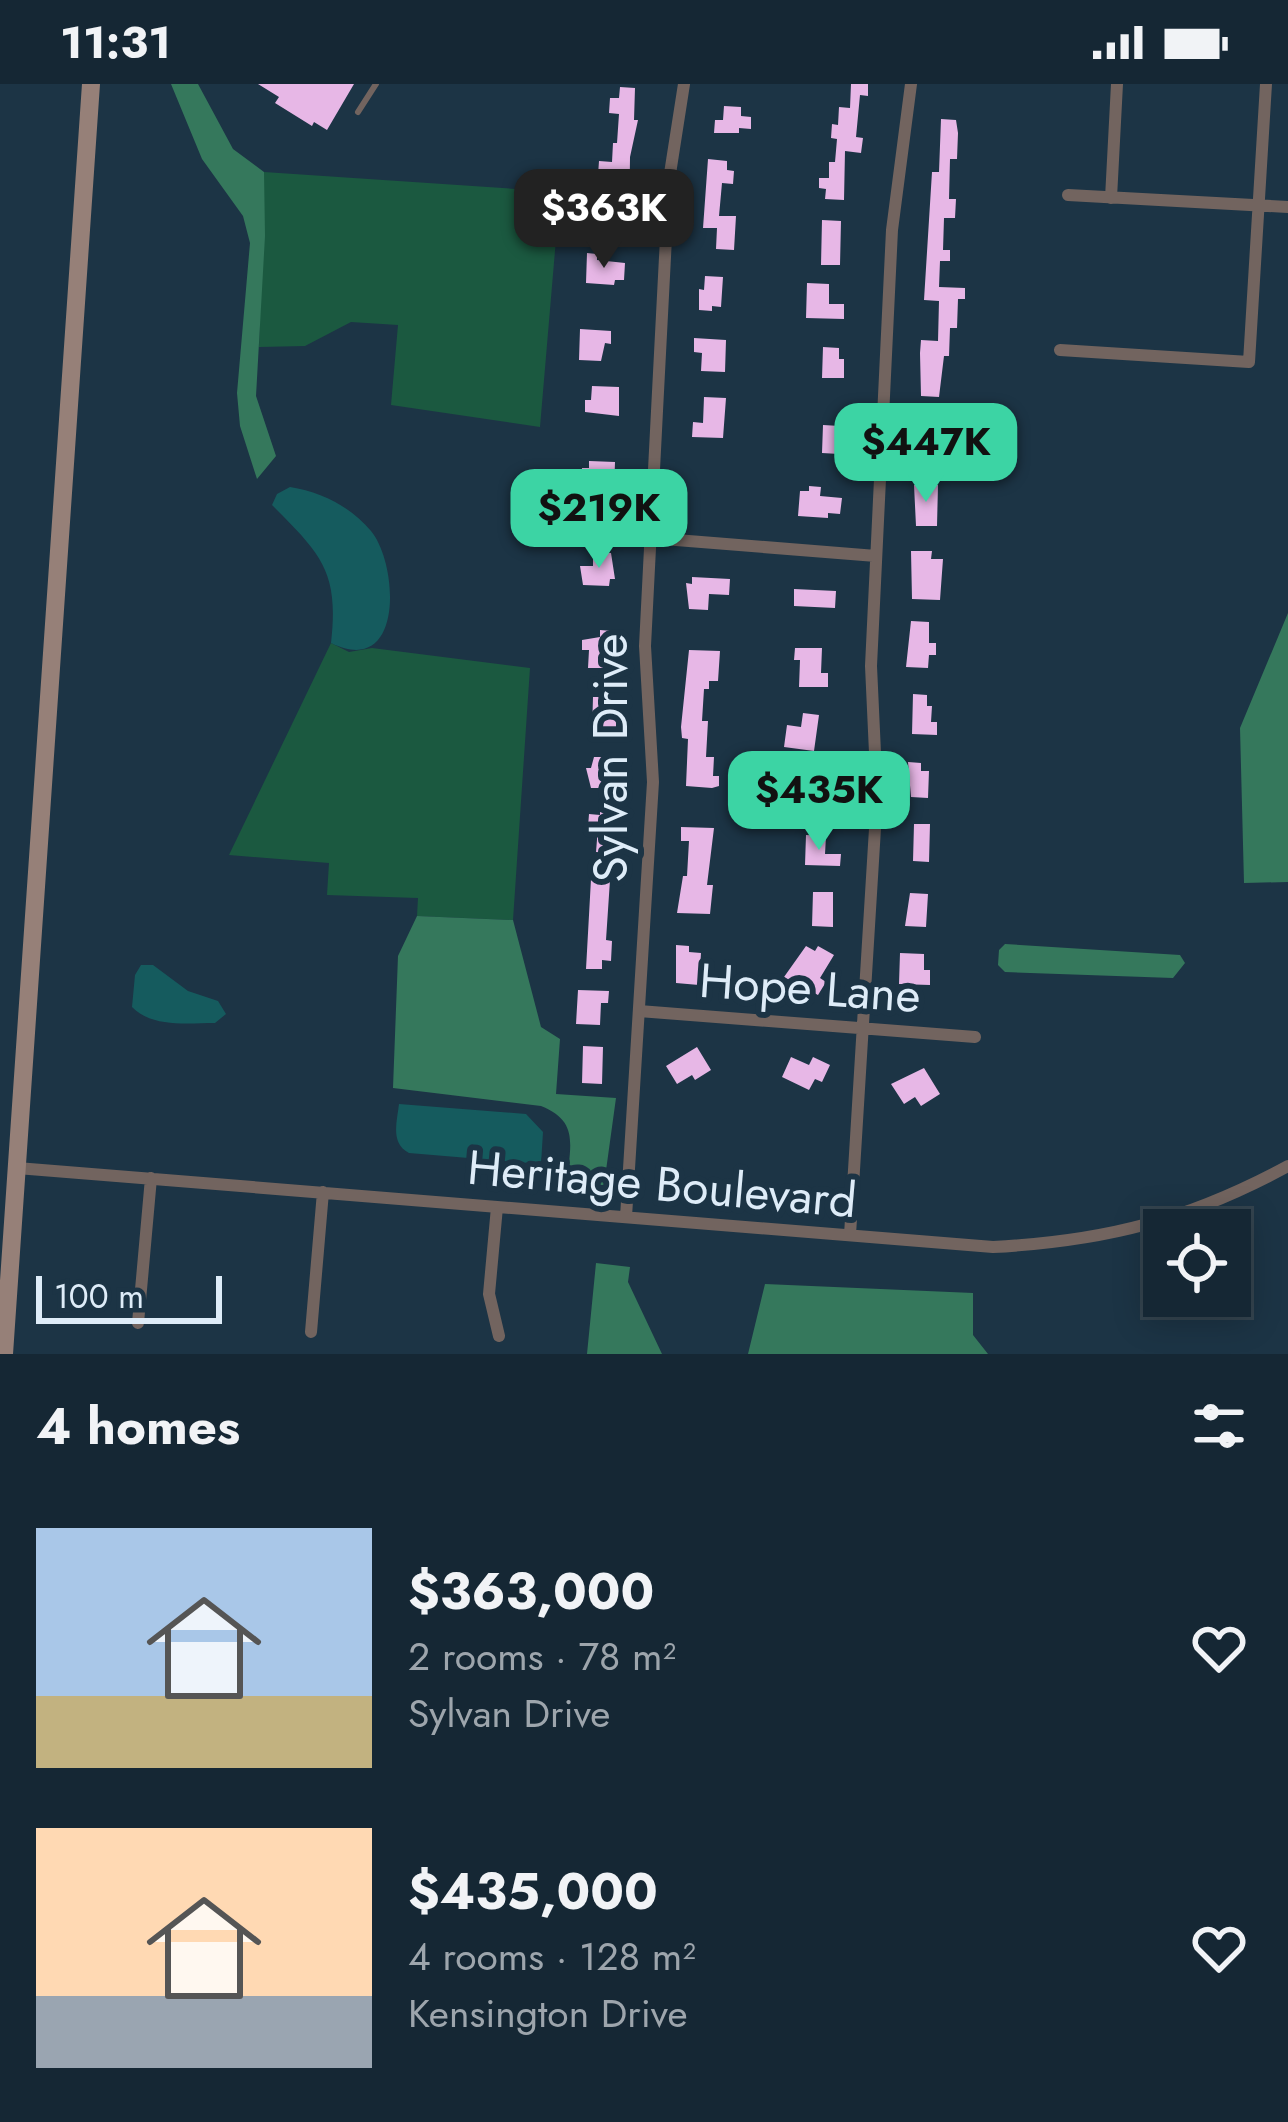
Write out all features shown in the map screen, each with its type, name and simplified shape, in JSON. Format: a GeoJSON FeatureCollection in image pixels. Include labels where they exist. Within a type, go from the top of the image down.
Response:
{"type":"FeatureCollection","features":[{"type":"Feature","properties":{"kind":"street"},"geometry":{"type":"LineString","coordinates":[[4,1354],[91,84]]}},
{"type":"Feature","properties":{"kind":"street","name":"Sylvan Drive"},"geometry":{"type":"LineString","coordinates":[[626,1217],[653,782],[645,646],[669,180],[684,84]]}},
{"type":"Feature","properties":{"kind":"street"},"geometry":{"type":"LineString","coordinates":[[850,1235],[877,796],[871,666],[893,203],[911,84]]}},
{"type":"Feature","properties":{"kind":"street"},"geometry":{"type":"LineString","coordinates":[[1111,198],[1117,84]]}},
{"type":"Feature","properties":{"kind":"street"},"geometry":{"type":"LineString","coordinates":[[1060,350],[1250,362],[1266,84]]}},
{"type":"Feature","properties":{"kind":"street"},"geometry":{"type":"LineString","coordinates":[[1069,195],[1288,207]]}},
{"type":"Feature","properties":{"kind":"street"},"geometry":{"type":"LineString","coordinates":[[651,538],[876,556]]}},
{"type":"Feature","properties":{"kind":"street","name":"Hope Lane"},"geometry":{"type":"LineString","coordinates":[[639,1011],[975,1037]]}},
{"type":"Feature","properties":{"kind":"street","name":"Heritage Boulevard"},"geometry":{"type":"LineString","coordinates":[[17,1168],[993,1247],[1062,1244],[1150,1226],[1288,1166]]}},
{"type":"Feature","properties":{"kind":"street"},"geometry":{"type":"LineString","coordinates":[[138,1323],[151,1178]]}},
{"type":"Feature","properties":{"kind":"street"},"geometry":{"type":"LineString","coordinates":[[311,1332],[323,1192]]}},
{"type":"Feature","properties":{"kind":"street"},"geometry":{"type":"LineString","coordinates":[[497,1207],[489,1294],[499,1336]]}},
{"type":"Feature","properties":{"kind":"lane"},"geometry":{"type":"LineString","coordinates":[[358,112],[376,84]]}},
{"type":"Feature","properties":{"kind":"shaded area"},"geometry":{"type":"Polygon","coordinates":[[[171,84],[198,84],[233,149],[264,172],[256,396],[276,456],[257,479],[240,426],[237,393],[250,243],[243,216],[202,159],[171,84]]]}},
{"type":"Feature","properties":{"kind":"shaded area"},"geometry":{"type":"Polygon","coordinates":[[[264,172],[560,192],[540,427],[391,405],[398,325],[351,322],[305,346],[259,347],[264,172]]]}},
{"type":"Feature","properties":{"kind":"shaded area"},"geometry":{"type":"Polygon","coordinates":[[[290,487],[344,507],[363,522],[380,547],[387,568],[389,613],[383,632],[372,645],[355,650],[331,643],[332,599],[323,566],[272,505],[277,494],[290,487]]]}},
{"type":"Feature","properties":{"kind":"shaded area"},"geometry":{"type":"Polygon","coordinates":[[[1288,613],[1288,882],[1244,883],[1240,728],[1288,613]]]}},
{"type":"Feature","properties":{"kind":"shaded area"},"geometry":{"type":"Polygon","coordinates":[[[331,643],[349,652],[372,648],[530,668],[513,920],[417,916],[418,898],[327,895],[329,863],[229,855],[331,643]]]}},
{"type":"Feature","properties":{"kind":"shaded area"},"geometry":{"type":"Polygon","coordinates":[[[417,916],[513,920],[541,1027],[560,1039],[556,1094],[616,1098],[604,1185],[567,1185],[570,1137],[562,1120],[541,1106],[393,1088],[398,956],[417,916]]]}},
{"type":"Feature","properties":{"kind":"shaded area"},"geometry":{"type":"Polygon","coordinates":[[[1005,944],[1180,955],[1185,963],[1173,978],[1005,972],[998,965],[999,950],[1005,944]]]}},
{"type":"Feature","properties":{"kind":"shaded area"},"geometry":{"type":"Polygon","coordinates":[[[141,965],[153,965],[188,991],[218,1001],[226,1014],[215,1023],[182,1023],[140,1014],[132,1007],[135,975],[141,965]]]}},
{"type":"Feature","properties":{"kind":"shaded area"},"geometry":{"type":"Polygon","coordinates":[[[399,1104],[526,1114],[543,1132],[541,1164],[409,1153],[397,1138],[399,1104]]]}},
{"type":"Feature","properties":{"kind":"shaded area"},"geometry":{"type":"Polygon","coordinates":[[[596,1263],[630,1267],[628,1282],[662,1354],[587,1354],[596,1263]]]}},
{"type":"Feature","properties":{"kind":"shaded area"},"geometry":{"type":"Polygon","coordinates":[[[765,1284],[973,1293],[973,1335],[988,1354],[748,1354],[765,1284]]]}},
{"type":"Feature","properties":{"kind":"building"},"geometry":{"type":"Polygon","coordinates":[[[258,84],[354,84],[327,130],[275,103],[279,97],[258,84]]]}},
{"type":"Feature","properties":{"kind":"building"},"geometry":{"type":"Polygon","coordinates":[[[851,84],[868,84],[868,96],[860,95],[856,137],[863,138],[861,153],[845,151],[844,200],[825,199],[826,189],[819,188],[819,178],[829,178],[829,162],[835,162],[837,139],[831,138],[832,124],[838,125],[839,107],[850,108],[851,84]]]}},
{"type":"Feature","properties":{"kind":"building"},"geometry":{"type":"Polygon","coordinates":[[[620,87],[635,88],[634,120],[638,120],[630,157],[629,240],[607,239],[609,176],[598,175],[599,161],[612,162],[613,143],[617,143],[619,114],[609,113],[610,98],[619,98],[620,87]]]}},
{"type":"Feature","properties":{"kind":"building"},"geometry":{"type":"Polygon","coordinates":[[[724,106],[741,107],[741,116],[751,117],[751,129],[714,133],[715,120],[723,120],[724,106]]]}},
{"type":"Feature","properties":{"kind":"building"},"geometry":{"type":"Polygon","coordinates":[[[941,119],[956,120],[958,133],[957,159],[950,159],[949,199],[956,199],[955,218],[944,218],[943,250],[950,250],[950,261],[940,261],[939,287],[965,288],[965,299],[958,299],[957,328],[950,328],[939,397],[921,396],[920,353],[921,340],[938,341],[939,301],[924,300],[932,172],[939,172],[941,119]]]}},
{"type":"Feature","properties":{"kind":"building"},"geometry":{"type":"Polygon","coordinates":[[[708,159],[727,161],[727,170],[734,171],[733,184],[722,183],[719,216],[736,216],[734,250],[716,249],[717,228],[703,228],[708,159]]]}},
{"type":"Feature","properties":{"kind":"building"},"geometry":{"type":"Polygon","coordinates":[[[822,220],[841,221],[840,265],[821,265],[822,220]]]}},
{"type":"Feature","properties":{"kind":"building"},"geometry":{"type":"Polygon","coordinates":[[[587,253],[597,254],[597,260],[625,263],[624,280],[615,280],[614,285],[586,283],[587,253]]]}},
{"type":"Feature","properties":{"kind":"building"},"geometry":{"type":"Polygon","coordinates":[[[705,276],[723,277],[721,307],[712,306],[712,311],[699,310],[699,289],[704,290],[705,276]]]}},
{"type":"Feature","properties":{"kind":"building"},"geometry":{"type":"Polygon","coordinates":[[[807,283],[829,284],[829,304],[844,304],[844,319],[806,318],[807,283]]]}},
{"type":"Feature","properties":{"kind":"building"},"geometry":{"type":"Polygon","coordinates":[[[580,329],[611,331],[611,344],[605,343],[601,361],[579,360],[580,329]]]}},
{"type":"Feature","properties":{"kind":"building"},"geometry":{"type":"Polygon","coordinates":[[[694,338],[726,340],[725,372],[701,371],[702,353],[694,352],[694,338]]]}},
{"type":"Feature","properties":{"kind":"building"},"geometry":{"type":"Polygon","coordinates":[[[823,347],[839,348],[844,378],[822,378],[823,347]]]}},
{"type":"Feature","properties":{"kind":"building"},"geometry":{"type":"Polygon","coordinates":[[[592,386],[619,387],[619,416],[585,412],[592,386]]]}},
{"type":"Feature","properties":{"kind":"building"},"geometry":{"type":"Polygon","coordinates":[[[704,397],[726,398],[723,438],[692,437],[693,422],[703,423],[704,397]]]}},
{"type":"Feature","properties":{"kind":"building"},"geometry":{"type":"Polygon","coordinates":[[[921,419],[939,420],[939,432],[944,432],[934,454],[918,453],[921,419]]]}},
{"type":"Feature","properties":{"kind":"building"},"geometry":{"type":"Polygon","coordinates":[[[823,425],[840,426],[839,454],[822,453],[823,425]]]}},
{"type":"Feature","properties":{"kind":"building"},"geometry":{"type":"Polygon","coordinates":[[[589,461],[615,462],[614,493],[581,491],[582,468],[589,468],[589,461]]]}},
{"type":"Feature","properties":{"kind":"building"},"geometry":{"type":"Polygon","coordinates":[[[914,485],[938,485],[937,526],[916,526],[914,485]]]}},
{"type":"Feature","properties":{"kind":"building"},"geometry":{"type":"Polygon","coordinates":[[[809,486],[821,487],[820,496],[842,498],[840,514],[798,516],[800,491],[809,491],[809,486]]]}},
{"type":"Feature","properties":{"kind":"building"},"geometry":{"type":"Polygon","coordinates":[[[911,551],[932,551],[931,559],[943,559],[940,600],[912,599],[911,551]]]}},
{"type":"Feature","properties":{"kind":"building"},"geometry":{"type":"Polygon","coordinates":[[[593,552],[611,553],[615,579],[610,579],[609,586],[583,585],[580,566],[593,566],[593,552]]]}},
{"type":"Feature","properties":{"kind":"building"},"geometry":{"type":"Polygon","coordinates":[[[692,577],[730,579],[729,595],[709,594],[708,610],[689,609],[686,583],[692,584],[692,577]]]}},
{"type":"Feature","properties":{"kind":"building"},"geometry":{"type":"Polygon","coordinates":[[[794,589],[836,591],[835,608],[794,606],[794,589]]]}},
{"type":"Feature","properties":{"kind":"building"},"geometry":{"type":"Polygon","coordinates":[[[911,621],[929,622],[929,643],[936,643],[936,655],[929,655],[928,668],[906,667],[911,621]]]}},
{"type":"Feature","properties":{"kind":"building"},"geometry":{"type":"Polygon","coordinates":[[[600,630],[612,631],[607,668],[588,668],[589,650],[582,650],[582,640],[600,637],[600,630]]]}},
{"type":"Feature","properties":{"kind":"building"},"geometry":{"type":"Polygon","coordinates":[[[795,648],[822,648],[821,673],[828,673],[828,687],[799,687],[800,660],[794,660],[795,648]]]}},
{"type":"Feature","properties":{"kind":"building"},"geometry":{"type":"Polygon","coordinates":[[[689,650],[720,651],[718,681],[709,681],[709,689],[704,689],[702,721],[708,721],[706,757],[714,757],[713,776],[719,776],[719,786],[712,788],[686,786],[688,739],[682,738],[681,727],[689,650]]]}},
{"type":"Feature","properties":{"kind":"building"},"geometry":{"type":"Polygon","coordinates":[[[913,694],[927,695],[937,735],[912,734],[913,694]]]}},
{"type":"Feature","properties":{"kind":"building"},"geometry":{"type":"Polygon","coordinates":[[[593,697],[616,697],[616,732],[592,732],[593,697]]]}},
{"type":"Feature","properties":{"kind":"building"},"geometry":{"type":"Polygon","coordinates":[[[803,713],[819,715],[814,751],[784,747],[787,725],[801,727],[803,713]]]}},
{"type":"Feature","properties":{"kind":"building"},"geometry":{"type":"Polygon","coordinates":[[[594,757],[612,757],[614,775],[621,775],[621,788],[591,788],[586,768],[591,768],[594,757]]]}},
{"type":"Feature","properties":{"kind":"building"},"geometry":{"type":"Polygon","coordinates":[[[908,762],[921,763],[921,771],[929,771],[928,798],[911,797],[908,762]]]}},
{"type":"Feature","properties":{"kind":"building"},"geometry":{"type":"Polygon","coordinates":[[[805,770],[824,771],[822,809],[798,807],[805,770]]]}},
{"type":"Feature","properties":{"kind":"building"},"geometry":{"type":"Polygon","coordinates":[[[600,810],[616,810],[614,853],[596,852],[598,827],[588,827],[589,814],[600,815],[600,810]]]}},
{"type":"Feature","properties":{"kind":"building"},"geometry":{"type":"Polygon","coordinates":[[[914,824],[930,824],[929,862],[913,861],[914,824]]]}},
{"type":"Feature","properties":{"kind":"building"},"geometry":{"type":"Polygon","coordinates":[[[681,827],[714,828],[707,885],[713,885],[710,914],[677,913],[683,876],[687,876],[689,841],[681,841],[681,827]]]}},
{"type":"Feature","properties":{"kind":"building"},"geometry":{"type":"Polygon","coordinates":[[[806,835],[826,836],[825,854],[841,854],[840,866],[805,865],[806,835]]]}},
{"type":"Feature","properties":{"kind":"building"},"geometry":{"type":"Polygon","coordinates":[[[591,879],[610,880],[606,940],[612,941],[611,961],[602,960],[602,969],[586,969],[591,879]]]}},
{"type":"Feature","properties":{"kind":"building"},"geometry":{"type":"Polygon","coordinates":[[[813,892],[833,892],[833,927],[812,926],[813,892]]]}},
{"type":"Feature","properties":{"kind":"building"},"geometry":{"type":"Polygon","coordinates":[[[910,893],[928,894],[926,927],[905,926],[910,893]]]}},
{"type":"Feature","properties":{"kind":"building"},"geometry":{"type":"Polygon","coordinates":[[[676,945],[701,953],[699,985],[676,983],[676,945]]]}},
{"type":"Feature","properties":{"kind":"building"},"geometry":{"type":"Polygon","coordinates":[[[806,946],[815,951],[818,946],[834,955],[820,978],[826,982],[818,995],[784,977],[806,946]]]}},
{"type":"Feature","properties":{"kind":"building"},"geometry":{"type":"Polygon","coordinates":[[[900,953],[924,954],[930,985],[899,984],[900,953]]]}},
{"type":"Feature","properties":{"kind":"building"},"geometry":{"type":"Polygon","coordinates":[[[578,990],[609,991],[608,1003],[601,1003],[600,1025],[576,1024],[578,990]]]}},
{"type":"Feature","properties":{"kind":"building"},"geometry":{"type":"Polygon","coordinates":[[[583,1046],[603,1047],[602,1084],[582,1083],[583,1046]]]}},
{"type":"Feature","properties":{"kind":"building"},"geometry":{"type":"Polygon","coordinates":[[[697,1047],[711,1070],[677,1084],[666,1066],[697,1047]]]}},
{"type":"Feature","properties":{"kind":"building"},"geometry":{"type":"Polygon","coordinates":[[[791,1057],[809,1065],[813,1057],[830,1065],[822,1082],[815,1079],[809,1090],[782,1077],[791,1057]]]}},
{"type":"Feature","properties":{"kind":"building"},"geometry":{"type":"Polygon","coordinates":[[[924,1068],[940,1094],[921,1106],[915,1097],[904,1104],[891,1084],[924,1068]]]}}]}
